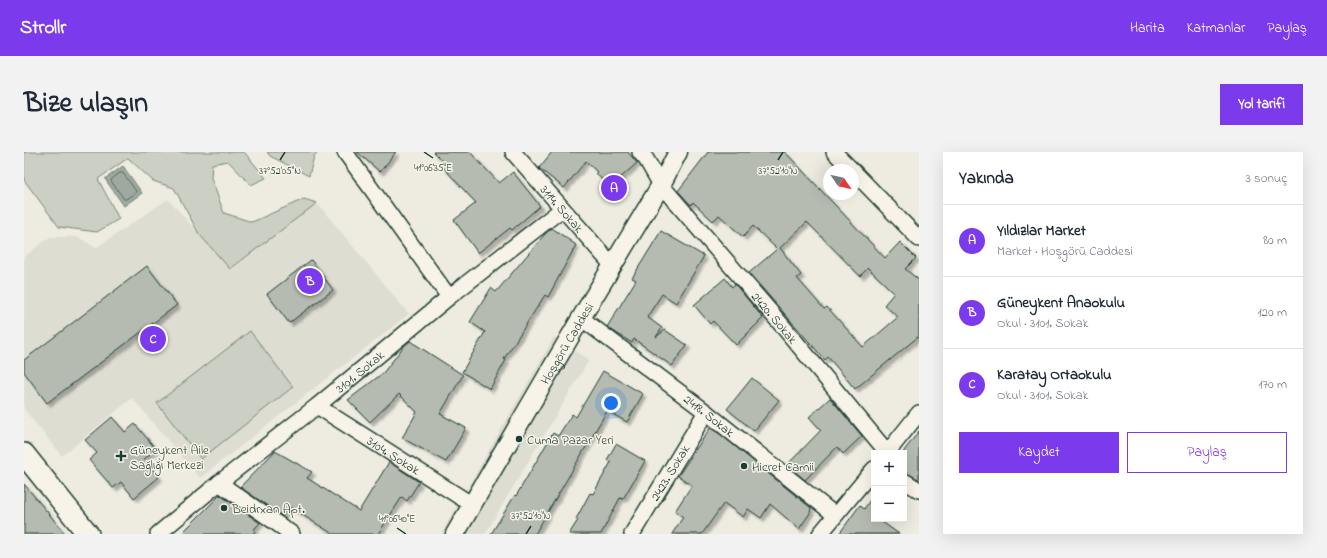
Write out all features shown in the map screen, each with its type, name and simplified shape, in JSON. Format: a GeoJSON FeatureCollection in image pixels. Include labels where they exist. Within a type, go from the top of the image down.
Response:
{"type":"FeatureCollection","features":[{"type":"Feature","properties":{"kind":"main road"},"geometry":{"type":"LineString","coordinates":[[24,454],[88,534]]}},
{"type":"Feature","properties":{"kind":"street"},"geometry":{"type":"LineString","coordinates":[[345,152],[449,297]]}},
{"type":"Feature","properties":{"kind":"street","name":"3114. Sokak"},"geometry":{"type":"LineString","coordinates":[[513,152],[612,265]]}},
{"type":"Feature","properties":{"kind":"street","name":"2420. Sokak"},"geometry":{"type":"LineString","coordinates":[[640,152],[646,159],[661,185],[780,323],[885,450]]}},
{"type":"Feature","properties":{"kind":"street","name":"Hoşgörü Caddesi"},"geometry":{"type":"LineString","coordinates":[[455,534],[471,504],[612,265],[661,185],[678,152]]}},
{"type":"Feature","properties":{"kind":"street"},"geometry":{"type":"LineString","coordinates":[[834,152],[845,164]]}},
{"type":"Feature","properties":{"kind":"street"},"geometry":{"type":"LineString","coordinates":[[859,178],[919,239]]}},
{"type":"Feature","properties":{"kind":"street","name":"3101. Sokak"},"geometry":{"type":"LineString","coordinates":[[158,534],[449,297],[562,209]]}},
{"type":"Feature","properties":{"kind":"street","name":"2418. Sokak"},"geometry":{"type":"LineString","coordinates":[[581,318],[706,412],[835,516]]}},
{"type":"Feature","properties":{"kind":"street","name":"3104. Sokak"},"geometry":{"type":"LineString","coordinates":[[317,406],[471,504]]}},
{"type":"Feature","properties":{"kind":"street","name":"2423. Sokak"},"geometry":{"type":"LineString","coordinates":[[632,534],[706,412]]}},
{"type":"Feature","properties":{"kind":"street"},"geometry":{"type":"LineString","coordinates":[[889,450],[919,413]]}},
{"type":"Feature","properties":{"kind":"street"},"geometry":{"type":"LineString","coordinates":[[820,534],[871,473]]}},
{"type":"Feature","properties":{"kind":"street"},"geometry":{"type":"LineString","coordinates":[[219,483],[292,534]]}},
{"type":"Feature","properties":{"kind":"street"},"geometry":{"type":"LineString","coordinates":[[907,483],[919,490]]}},
{"type":"Feature","properties":{"kind":"shaded area"},"geometry":{"type":"Polygon","coordinates":[[[24,152],[244,152],[266,178],[251,185],[228,161],[212,164],[211,178],[224,213],[252,222],[304,199],[317,203],[230,269],[199,234],[174,188],[153,181],[128,158],[98,179],[119,219],[97,232],[59,227],[24,180],[24,152]]]}},
{"type":"Feature","properties":{"kind":"shaded area"},"geometry":{"type":"Polygon","coordinates":[[[267,152],[318,152],[314,156],[309,176],[270,156],[267,152]]]}},
{"type":"Feature","properties":{"kind":"shaded area"},"geometry":{"type":"Polygon","coordinates":[[[168,199],[230,268],[317,203],[409,314],[200,478],[132,398],[62,456],[24,409],[24,257],[50,237],[78,237],[96,248],[168,199]]]}},
{"type":"Feature","properties":{"kind":"shaded area"},"geometry":{"type":"Polygon","coordinates":[[[250,331],[293,387],[201,459],[157,403],[250,331]]]}},
{"type":"Feature","properties":{"kind":"shaded area","name":"Cuma Pazar Yeri"},"geometry":{"type":"Polygon","coordinates":[[[554,337],[589,360],[485,534],[441,534],[554,337]]]}},
{"type":"Feature","properties":{"kind":"water"},"geometry":{"type":"Polygon","coordinates":[[[123,166],[142,193],[124,206],[105,179],[123,166]]]}},
{"type":"Feature","properties":{"kind":"building"},"geometry":{"type":"Polygon","coordinates":[[[357,152],[396,152],[380,172],[357,152]]]}},
{"type":"Feature","properties":{"kind":"building"},"geometry":{"type":"Polygon","coordinates":[[[433,152],[470,152],[499,183],[513,172],[540,206],[512,230],[510,228],[478,253],[454,220],[476,203],[441,165],[444,163],[433,152]]]}},
{"type":"Feature","properties":{"kind":"building"},"geometry":{"type":"Polygon","coordinates":[[[552,152],[628,152],[637,163],[609,188],[596,173],[597,172],[586,161],[564,188],[539,168],[552,152]]]}},
{"type":"Feature","properties":{"kind":"building"},"geometry":{"type":"Polygon","coordinates":[[[708,152],[785,152],[823,192],[823,200],[830,200],[885,258],[900,242],[916,258],[905,269],[919,280],[919,336],[855,389],[828,357],[825,360],[749,273],[777,249],[753,226],[743,237],[719,215],[713,221],[693,202],[691,205],[678,191],[708,152]],[[807,222],[780,248],[801,275],[797,278],[824,309],[827,307],[863,347],[898,317],[884,305],[894,293],[868,268],[860,276],[807,222]]]}},
{"type":"Feature","properties":{"kind":"building"},"geometry":{"type":"Polygon","coordinates":[[[552,228],[576,245],[548,297],[545,295],[504,359],[506,360],[490,389],[462,372],[485,332],[470,322],[491,288],[496,292],[545,234],[552,228]]]}},
{"type":"Feature","properties":{"kind":"building"},"geometry":{"type":"Polygon","coordinates":[[[661,231],[704,256],[676,303],[662,294],[647,317],[662,328],[656,337],[665,330],[687,345],[672,366],[634,339],[632,343],[607,327],[636,280],[632,278],[661,231]]]}},
{"type":"Feature","properties":{"kind":"building"},"geometry":{"type":"Polygon","coordinates":[[[311,260],[333,290],[289,323],[267,294],[311,260]]]}},
{"type":"Feature","properties":{"kind":"building"},"geometry":{"type":"Polygon","coordinates":[[[147,266],[177,305],[47,403],[24,372],[24,360],[147,266]]]}},
{"type":"Feature","properties":{"kind":"building"},"geometry":{"type":"Polygon","coordinates":[[[725,278],[732,287],[735,284],[763,318],[736,345],[713,321],[710,324],[694,305],[725,278]]]}},
{"type":"Feature","properties":{"kind":"building"},"geometry":{"type":"Polygon","coordinates":[[[410,341],[463,375],[440,414],[466,428],[446,462],[402,438],[417,412],[399,394],[370,422],[348,400],[383,373],[404,346],[410,341]]]}},
{"type":"Feature","properties":{"kind":"building"},"geometry":{"type":"Polygon","coordinates":[[[603,371],[643,394],[627,422],[607,411],[535,534],[491,534],[515,495],[516,496],[553,433],[558,436],[572,414],[576,417],[603,371]]]}},
{"type":"Feature","properties":{"kind":"building"},"geometry":{"type":"Polygon","coordinates":[[[752,378],[779,400],[754,431],[727,409],[752,378]]]}},
{"type":"Feature","properties":{"kind":"building"},"geometry":{"type":"Polygon","coordinates":[[[830,398],[862,436],[843,454],[837,447],[805,480],[787,465],[821,430],[809,417],[830,398]]]}},
{"type":"Feature","properties":{"kind":"building","name":"Güneykent Aile Sağlığı Merkezi"},"geometry":{"type":"Polygon","coordinates":[[[112,417],[125,432],[135,424],[156,449],[144,459],[159,477],[134,498],[121,482],[113,488],[89,460],[97,453],[85,440],[112,417]]]}},
{"type":"Feature","properties":{"kind":"building"},"geometry":{"type":"Polygon","coordinates":[[[710,428],[720,434],[811,508],[810,513],[799,529],[770,504],[761,518],[748,509],[743,517],[724,503],[702,534],[672,534],[683,517],[675,511],[692,485],[678,476],[710,428]]]}},
{"type":"Feature","properties":{"kind":"building"},"geometry":{"type":"Polygon","coordinates":[[[919,431],[918,479],[907,474],[907,450],[905,450],[919,431]]]}},
{"type":"Feature","properties":{"kind":"building"},"geometry":{"type":"Polygon","coordinates":[[[616,444],[645,461],[623,499],[620,498],[601,534],[569,534],[578,520],[576,519],[590,493],[593,494],[611,462],[607,460],[616,444]]]}},
{"type":"Feature","properties":{"kind":"building"},"geometry":{"type":"Polygon","coordinates":[[[275,451],[312,472],[307,478],[359,511],[389,462],[419,482],[407,501],[402,497],[378,534],[333,534],[288,506],[282,516],[240,487],[275,451]]]}},
{"type":"Feature","properties":{"kind":"building"},"geometry":{"type":"Polygon","coordinates":[[[24,484],[49,514],[65,534],[24,534],[24,484]]]}},
{"type":"Feature","properties":{"kind":"building","name":"Beidrxan Apt."},"geometry":{"type":"Polygon","coordinates":[[[220,495],[260,523],[255,528],[254,534],[181,534],[220,495]]]}},
{"type":"Feature","properties":{"kind":"building"},"geometry":{"type":"Polygon","coordinates":[[[871,498],[871,522],[882,522],[899,534],[839,534],[860,505],[864,509],[871,498]]]}},
{"type":"Feature","properties":{"kind":"place","name":"Yıldızlar Market"},"geometry":{"type":"Point","coordinates":[614,188]}},
{"type":"Feature","properties":{"kind":"place","name":"Güneykent Anaokulu"},"geometry":{"type":"Point","coordinates":[310,281]}},
{"type":"Feature","properties":{"kind":"place","name":"Karatay Ortaokulu"},"geometry":{"type":"Point","coordinates":[153,339]}},
{"type":"Feature","properties":{"kind":"place","name":"Cuma Pazar Yeri"},"geometry":{"type":"Point","coordinates":[519,439]}},
{"type":"Feature","properties":{"kind":"place","name":"Güneykent Aile Sağlığı Merkezi"},"geometry":{"type":"Point","coordinates":[121,456]}},
{"type":"Feature","properties":{"kind":"place","name":"Hicret Camii"},"geometry":{"type":"Point","coordinates":[744,466]}},
{"type":"Feature","properties":{"kind":"place","name":"Beidrxan Apt."},"geometry":{"type":"Point","coordinates":[224,508]}}]}
